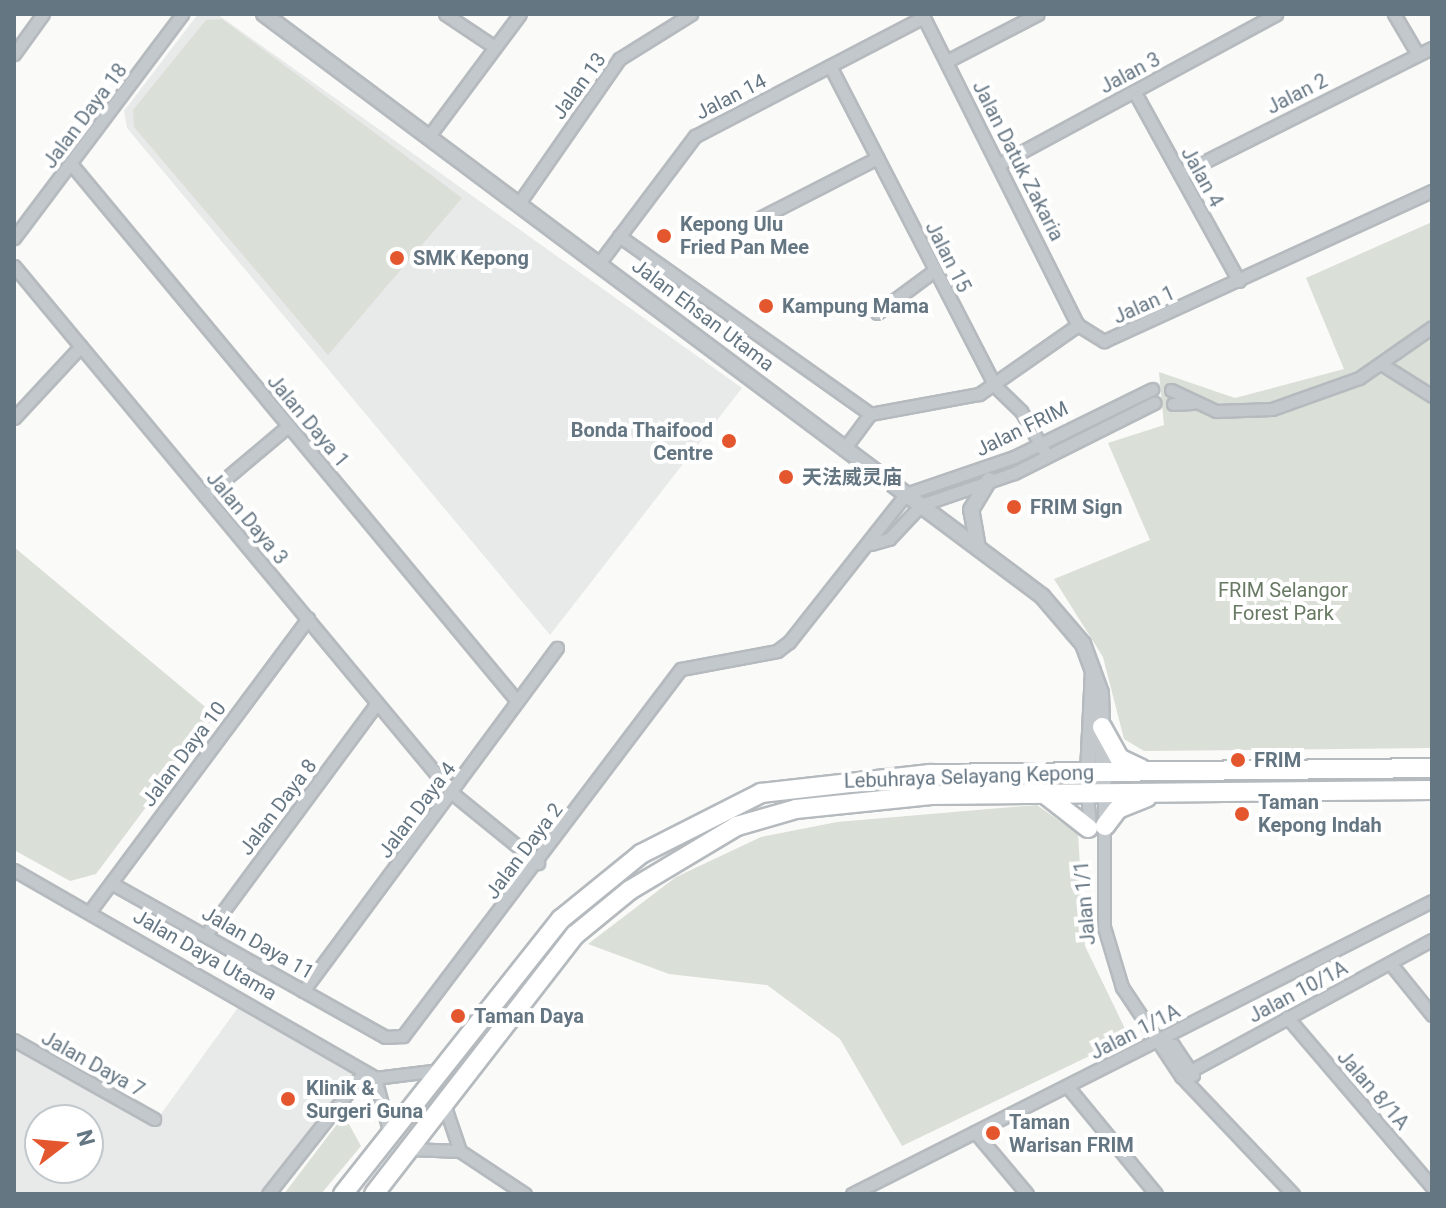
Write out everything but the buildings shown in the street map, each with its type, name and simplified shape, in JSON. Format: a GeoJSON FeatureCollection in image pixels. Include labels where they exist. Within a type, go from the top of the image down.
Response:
{"type":"FeatureCollection","features":[{"type":"Feature","properties":{"kind":"main road"},"geometry":{"type":"LineString","coordinates":[[1102,727],[1119,758],[1146,771]]}},
{"type":"Feature","properties":{"kind":"main road","name":"Lebuhraya Selayang Kepong"},"geometry":{"type":"LineString","coordinates":[[343,1194],[561,919],[615,872],[715,813],[787,786],[1095,772],[1432,768]]}},
{"type":"Feature","properties":{"kind":"main road","name":"Lebuhraya Selayang Kepong"},"geometry":{"type":"LineString","coordinates":[[374,1194],[575,935],[630,890],[726,832],[796,809],[1040,794],[1432,790]]}},
{"type":"Feature","properties":{"kind":"main road"},"geometry":{"type":"LineString","coordinates":[[1040,794],[1072,810],[1098,833],[1125,805],[1165,793]]}},
{"type":"Feature","properties":{"kind":"street"},"geometry":{"type":"LineString","coordinates":[[14,54],[43,14]]}},
{"type":"Feature","properties":{"kind":"street","name":"Jalan Daya 18"},"geometry":{"type":"LineString","coordinates":[[14,238],[72,165],[182,14]]}},
{"type":"Feature","properties":{"kind":"street","name":"Jalan Ehsan Utama"},"geometry":{"type":"LineString","coordinates":[[264,14],[600,262],[978,548],[1061,615],[1093,671],[1102,727],[1095,772]]}},
{"type":"Feature","properties":{"kind":"street"},"geometry":{"type":"LineString","coordinates":[[445,14],[493,46]]}},
{"type":"Feature","properties":{"kind":"street"},"geometry":{"type":"LineString","coordinates":[[429,136],[493,46],[520,14]]}},
{"type":"Feature","properties":{"kind":"street","name":"Jalan 13"},"geometry":{"type":"LineString","coordinates":[[519,203],[619,59],[691,14]]}},
{"type":"Feature","properties":{"kind":"street"},"geometry":{"type":"LineString","coordinates":[[947,61],[1038,14]]}},
{"type":"Feature","properties":{"kind":"street"},"geometry":{"type":"LineString","coordinates":[[1394,14],[1417,53]]}},
{"type":"Feature","properties":{"kind":"street","name":"Jalan Datuk Zakaria"},"geometry":{"type":"LineString","coordinates":[[923,15],[1001,163],[1078,325]]}},
{"type":"Feature","properties":{"kind":"street","name":"Jalan 14"},"geometry":{"type":"LineString","coordinates":[[600,262],[695,136],[923,15]]}},
{"type":"Feature","properties":{"kind":"street","name":"Jalan 3"},"geometry":{"type":"LineString","coordinates":[[1001,163],[1273,15]]}},
{"type":"Feature","properties":{"kind":"street","name":"Jalan 2"},"geometry":{"type":"LineString","coordinates":[[1180,174],[1432,48]]}},
{"type":"Feature","properties":{"kind":"street","name":"Jalan 15"},"geometry":{"type":"LineString","coordinates":[[830,66],[995,386],[1021,411],[1047,456]]}},
{"type":"Feature","properties":{"kind":"street","name":"Jalan 4"},"geometry":{"type":"LineString","coordinates":[[1134,91],[1239,281]]}},
{"type":"Feature","properties":{"kind":"street"},"geometry":{"type":"LineString","coordinates":[[758,219],[877,158]]}},
{"type":"Feature","properties":{"kind":"street","name":"Jalan Daya 1"},"geometry":{"type":"LineString","coordinates":[[72,165],[517,701]]}},
{"type":"Feature","properties":{"kind":"street","name":"Jalan 1"},"geometry":{"type":"LineString","coordinates":[[1078,325],[1104,341],[1115,338],[1432,191]]}},
{"type":"Feature","properties":{"kind":"street"},"geometry":{"type":"LineString","coordinates":[[619,236],[870,414]]}},
{"type":"Feature","properties":{"kind":"street","name":"Jalan Daya 3"},"geometry":{"type":"LineString","coordinates":[[14,266],[452,793],[538,863]]}},
{"type":"Feature","properties":{"kind":"street"},"geometry":{"type":"LineString","coordinates":[[877,313],[935,270]]}},
{"type":"Feature","properties":{"kind":"street"},"geometry":{"type":"LineString","coordinates":[[844,449],[870,414],[995,386],[1078,325]]}},
{"type":"Feature","properties":{"kind":"street"},"geometry":{"type":"LineString","coordinates":[[1173,404],[1193,403],[1254,413],[1341,388],[1383,365],[1432,327]]}},
{"type":"Feature","properties":{"kind":"street"},"geometry":{"type":"LineString","coordinates":[[14,418],[81,346]]}},
{"type":"Feature","properties":{"kind":"street"},"geometry":{"type":"LineString","coordinates":[[1383,365],[1432,396]]}},
{"type":"Feature","properties":{"kind":"street","name":"Jalan FRIM"},"geometry":{"type":"LineString","coordinates":[[906,494],[1039,443],[1152,389]]}},
{"type":"Feature","properties":{"kind":"street"},"geometry":{"type":"LineString","coordinates":[[1171,390],[1193,403]]}},
{"type":"Feature","properties":{"kind":"street","name":"Jalan FRIM"},"geometry":{"type":"LineString","coordinates":[[921,505],[1047,456],[1154,403]]}},
{"type":"Feature","properties":{"kind":"street"},"geometry":{"type":"LineString","coordinates":[[205,496],[288,426]]}},
{"type":"Feature","properties":{"kind":"street"},"geometry":{"type":"LineString","coordinates":[[978,548],[971,510],[989,480]]}},
{"type":"Feature","properties":{"kind":"street"},"geometry":{"type":"LineString","coordinates":[[906,494],[875,528],[871,544],[889,539],[921,505]]}},
{"type":"Feature","properties":{"kind":"street","name":"Jalan Daya 2"},"geometry":{"type":"LineString","coordinates":[[385,1037],[409,1030],[538,863],[681,669],[777,651],[871,544]]}},
{"type":"Feature","properties":{"kind":"street","name":"Jalan Daya 10"},"geometry":{"type":"LineString","coordinates":[[90,911],[308,618]]}},
{"type":"Feature","properties":{"kind":"street","name":"Jalan Daya 4"},"geometry":{"type":"LineString","coordinates":[[303,991],[557,648]]}},
{"type":"Feature","properties":{"kind":"street","name":"Jalan Ehsan Utama"},"geometry":{"type":"LineString","coordinates":[[1093,671],[1096,793]]}},
{"type":"Feature","properties":{"kind":"street","name":"Jalan Daya 8"},"geometry":{"type":"LineString","coordinates":[[207,933],[377,703]]}},
{"type":"Feature","properties":{"kind":"street","name":"Jalan 1/1"},"geometry":{"type":"LineString","coordinates":[[1096,793],[1111,957],[1158,1041]]}},
{"type":"Feature","properties":{"kind":"street","name":"Jalan Daya Utama"},"geometry":{"type":"LineString","coordinates":[[14,870],[90,911],[369,1075]]}},
{"type":"Feature","properties":{"kind":"street","name":"Jalan Daya 11"},"geometry":{"type":"LineString","coordinates":[[111,883],[207,933],[385,1037]]}},
{"type":"Feature","properties":{"kind":"street","name":"Jalan 1/1A"},"geometry":{"type":"LineString","coordinates":[[852,1194],[1432,901]]}},
{"type":"Feature","properties":{"kind":"street","name":"Jalan 10/1A"},"geometry":{"type":"LineString","coordinates":[[1187,1073],[1432,940]]}},
{"type":"Feature","properties":{"kind":"street"},"geometry":{"type":"LineString","coordinates":[[1390,963],[1432,1015]]}},
{"type":"Feature","properties":{"kind":"street","name":"Jalan 8/1A"},"geometry":{"type":"LineString","coordinates":[[1287,1017],[1432,1187]]}},
{"type":"Feature","properties":{"kind":"street","name":"Jalan Daya 7"},"geometry":{"type":"LineString","coordinates":[[14,1040],[154,1119]]}},
{"type":"Feature","properties":{"kind":"street"},"geometry":{"type":"LineString","coordinates":[[1158,1041],[1173,1045],[1193,1084],[1293,1194]]}},
{"type":"Feature","properties":{"kind":"street"},"geometry":{"type":"LineString","coordinates":[[268,1194],[369,1075],[439,1070]]}},
{"type":"Feature","properties":{"kind":"street"},"geometry":{"type":"LineString","coordinates":[[369,1075],[390,1134]]}},
{"type":"Feature","properties":{"kind":"street"},"geometry":{"type":"LineString","coordinates":[[1067,1086],[1156,1194]]}},
{"type":"Feature","properties":{"kind":"street"},"geometry":{"type":"LineString","coordinates":[[444,1103],[460,1151]]}},
{"type":"Feature","properties":{"kind":"street"},"geometry":{"type":"LineString","coordinates":[[975,1132],[1027,1194]]}},
{"type":"Feature","properties":{"kind":"street"},"geometry":{"type":"LineString","coordinates":[[409,1150],[460,1151],[525,1194]]}},
{"type":"Feature","properties":{"kind":"shaded area","name":"SMK Kepong"},"geometry":{"type":"Polygon","coordinates":[[[198,14],[217,14],[742,388],[550,635],[127,128],[124,111],[198,14]]]}},
{"type":"Feature","properties":{"kind":"shaded area"},"geometry":{"type":"Polygon","coordinates":[[[242,1002],[356,1074],[262,1194],[14,1193],[14,1047],[153,1125],[242,1002]]]}},
{"type":"Feature","properties":{"kind":"green space"},"geometry":{"type":"Polygon","coordinates":[[[222,19],[462,198],[328,355],[134,127],[133,110],[206,20],[222,19]]]}},
{"type":"Feature","properties":{"kind":"green space","name":"FRIM Selangor Forest Park"},"geometry":{"type":"Polygon","coordinates":[[[1432,222],[1432,748],[1144,751],[1124,739],[1103,657],[1054,579],[1150,540],[1108,443],[1164,425],[1159,372],[1235,398],[1344,369],[1306,278],[1432,222]]]}},
{"type":"Feature","properties":{"kind":"green space"},"geometry":{"type":"Polygon","coordinates":[[[14,547],[215,715],[96,874],[70,881],[14,850],[14,547]]]}},
{"type":"Feature","properties":{"kind":"green space"},"geometry":{"type":"Polygon","coordinates":[[[1037,805],[1078,834],[1085,946],[1129,1037],[902,1146],[840,1039],[767,985],[669,974],[588,944],[676,877],[761,837],[837,822],[1037,805]]]}},
{"type":"Feature","properties":{"kind":"green space"},"geometry":{"type":"Polygon","coordinates":[[[344,1115],[361,1146],[321,1194],[284,1194],[344,1115]]]}},
{"type":"Feature","properties":{"kind":"place","name":"Kepong Ulu Fried Pan Mee"},"geometry":{"type":"Point","coordinates":[664,236]}},
{"type":"Feature","properties":{"kind":"place","name":"SMK Kepong"},"geometry":{"type":"Point","coordinates":[397,258]}},
{"type":"Feature","properties":{"kind":"place","name":"Kampung Mama"},"geometry":{"type":"Point","coordinates":[766,306]}},
{"type":"Feature","properties":{"kind":"place","name":"Bonda Thaifood Centre"},"geometry":{"type":"Point","coordinates":[729,441]}},
{"type":"Feature","properties":{"kind":"place","name":"天法威灵庙"},"geometry":{"type":"Point","coordinates":[786,477]}},
{"type":"Feature","properties":{"kind":"place","name":"FRIM Sign"},"geometry":{"type":"Point","coordinates":[1014,507]}},
{"type":"Feature","properties":{"kind":"place","name":"FRIM"},"geometry":{"type":"Point","coordinates":[1238,760]}},
{"type":"Feature","properties":{"kind":"place","name":"Taman Kepong Indah"},"geometry":{"type":"Point","coordinates":[1242,814]}},
{"type":"Feature","properties":{"kind":"place","name":"Taman Daya"},"geometry":{"type":"Point","coordinates":[458,1016]}},
{"type":"Feature","properties":{"kind":"place","name":"Klinik & Surgeri Guna"},"geometry":{"type":"Point","coordinates":[288,1099]}},
{"type":"Feature","properties":{"kind":"place","name":"Taman Warisan FRIM"},"geometry":{"type":"Point","coordinates":[993,1133]}}]}
